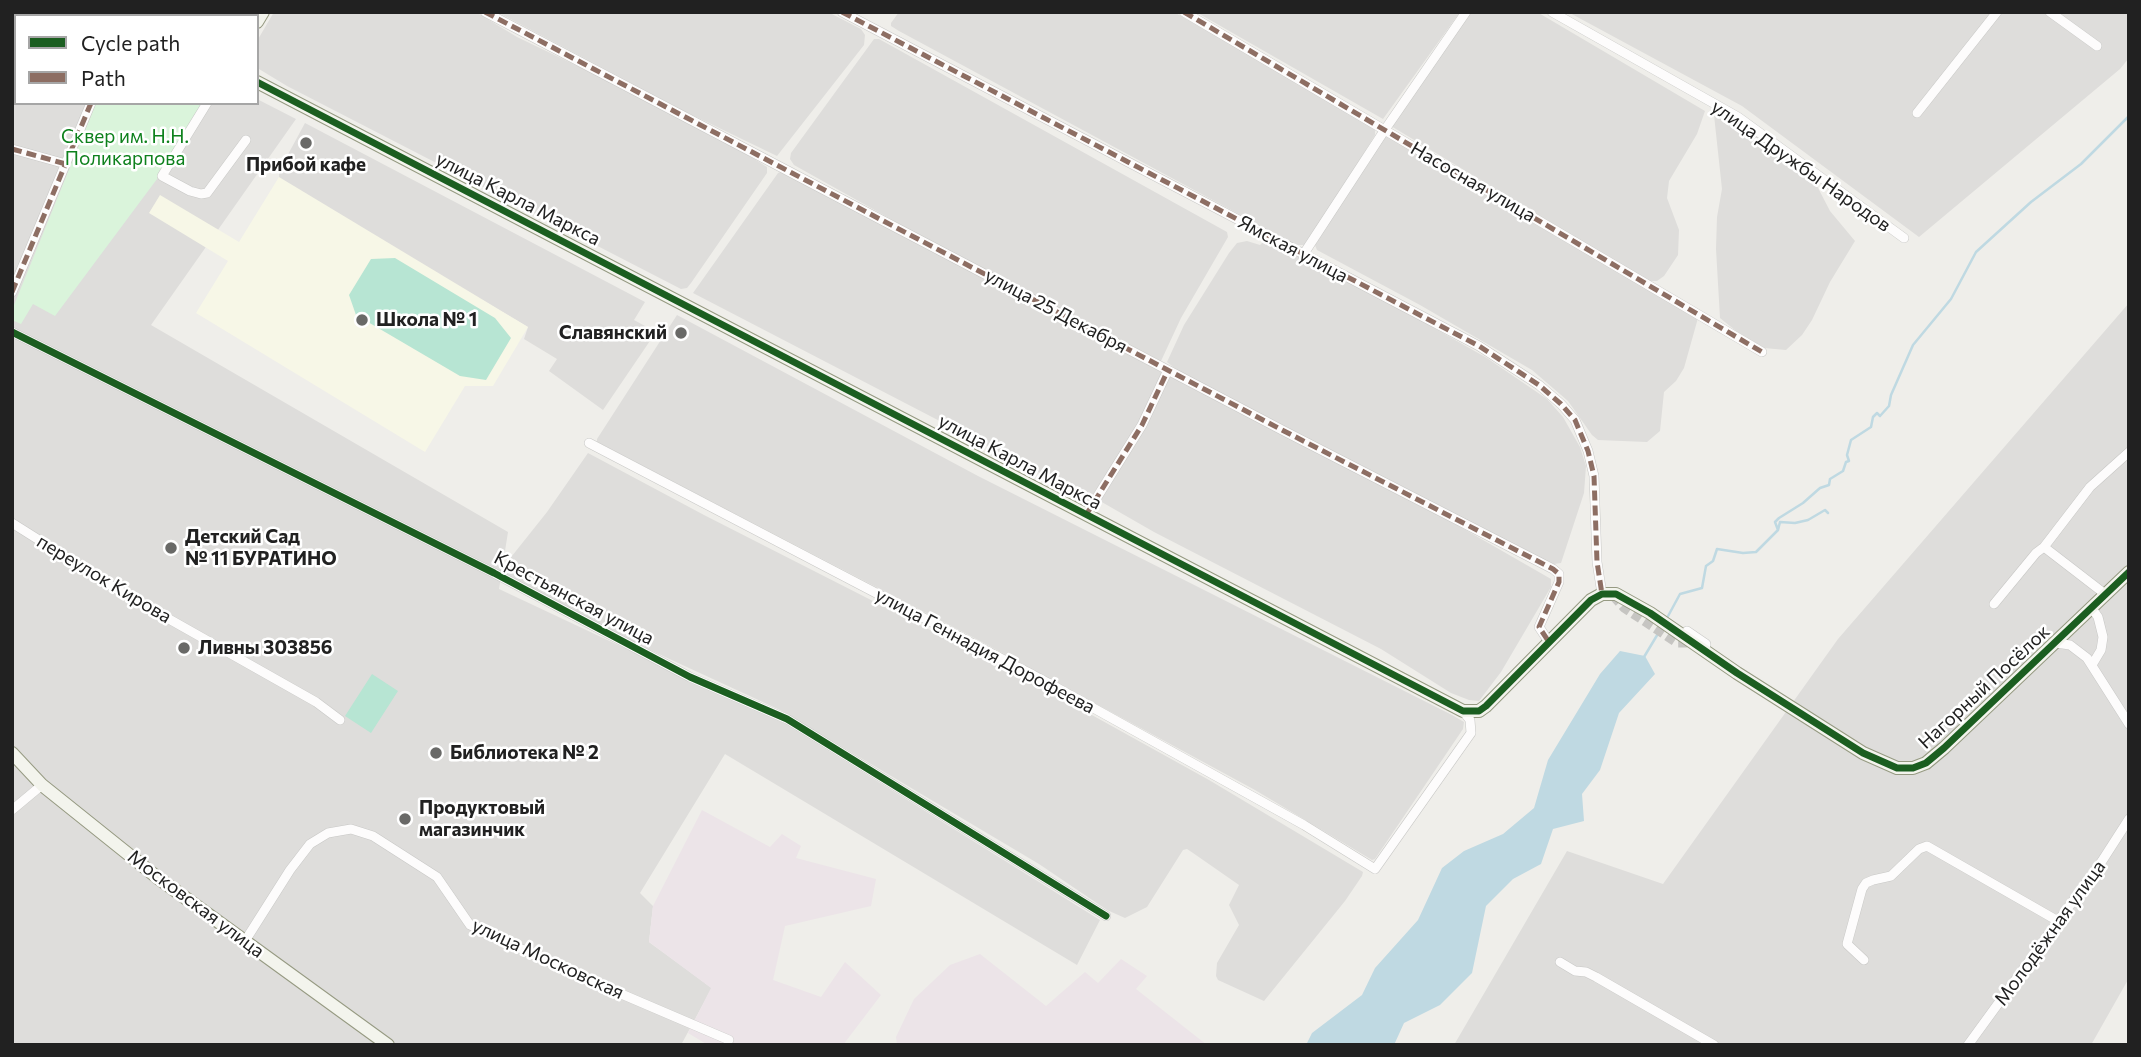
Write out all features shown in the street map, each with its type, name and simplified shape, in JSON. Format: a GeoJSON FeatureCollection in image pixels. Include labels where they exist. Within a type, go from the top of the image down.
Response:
{"type":"FeatureCollection","features":[{"type":"Feature","properties":{"kind":"street","name":"улица 25 Декабря"},"geometry":{"type":"LineString","coordinates":[[485,12],[1556,571],[1559,574],[1559,582],[1539,627],[1549,642]]}},
{"type":"Feature","properties":{"kind":"street","name":"Ямская улица"},"geometry":{"type":"LineString","coordinates":[[842,12],[1479,346],[1522,372],[1562,404],[1580,429],[1594,476],[1597,562],[1602,594]]}},
{"type":"Feature","properties":{"kind":"street","name":"Насосная улица"},"geometry":{"type":"LineString","coordinates":[[1184,12],[1762,352]]}},
{"type":"Feature","properties":{"kind":"street"},"geometry":{"type":"LineString","coordinates":[[1303,255],[1465,12]]}},
{"type":"Feature","properties":{"kind":"street","name":"улица Дружбы Народов"},"geometry":{"type":"LineString","coordinates":[[1552,12],[1738,117],[1904,238]]}},
{"type":"Feature","properties":{"kind":"street"},"geometry":{"type":"LineString","coordinates":[[1917,113],[1997,12]]}},
{"type":"Feature","properties":{"kind":"street"},"geometry":{"type":"LineString","coordinates":[[2054,13],[2096,46]]}},
{"type":"Feature","properties":{"kind":"street","name":"улица Карла Маркса"},"geometry":{"type":"LineString","coordinates":[[259,83],[1464,711]]}},
{"type":"Feature","properties":{"kind":"street"},"geometry":{"type":"LineString","coordinates":[[12,292],[90,105]]}},
{"type":"Feature","properties":{"kind":"street"},"geometry":{"type":"LineString","coordinates":[[206,105],[162,176],[190,191],[207,193],[246,140]]}},
{"type":"Feature","properties":{"kind":"street"},"geometry":{"type":"LineString","coordinates":[[12,149],[66,163]]}},
{"type":"Feature","properties":{"kind":"street","name":"Крестьянская улица"},"geometry":{"type":"LineString","coordinates":[[12,332],[494,573],[690,677],[787,719],[1106,916]]}},
{"type":"Feature","properties":{"kind":"street"},"geometry":{"type":"LineString","coordinates":[[1086,514],[1142,425],[1168,370]]}},
{"type":"Feature","properties":{"kind":"street","name":"улица Геннадия Дорофеева"},"geometry":{"type":"LineString","coordinates":[[589,443],[1052,685],[1304,825],[1375,869],[1471,733],[1470,720],[1464,711]]}},
{"type":"Feature","properties":{"kind":"street"},"geometry":{"type":"LineString","coordinates":[[1994,604],[2044,547],[2090,487],[2129,452]]}},
{"type":"Feature","properties":{"kind":"street","name":"переулок Кирова"},"geometry":{"type":"LineString","coordinates":[[12,523],[123,593],[316,702],[340,720]]}},
{"type":"Feature","properties":{"kind":"street"},"geometry":{"type":"LineString","coordinates":[[2044,547],[2105,594]]}},
{"type":"Feature","properties":{"kind":"street","name":"Нагорный Посёлок"},"geometry":{"type":"LineString","coordinates":[[1602,594],[1616,594],[1650,613],[1737,673],[1863,753],[1897,768],[1908,769],[1926,763],[1939,753],[2129,572]]}},
{"type":"Feature","properties":{"kind":"street"},"geometry":{"type":"LineString","coordinates":[[1464,711],[1471,712],[1486,706],[1581,608],[1602,594]]}},
{"type":"Feature","properties":{"kind":"street"},"geometry":{"type":"LineString","coordinates":[[2091,607],[2098,617],[2103,637],[2101,650],[2092,665]]}},
{"type":"Feature","properties":{"kind":"street"},"geometry":{"type":"LineString","coordinates":[[2056,643],[2074,647],[2084,654],[2129,724]]}},
{"type":"Feature","properties":{"kind":"street","name":"Московская улица"},"geometry":{"type":"LineString","coordinates":[[12,753],[42,785],[158,878],[388,1045]]}},
{"type":"Feature","properties":{"kind":"street"},"geometry":{"type":"LineString","coordinates":[[12,810],[42,785]]}},
{"type":"Feature","properties":{"kind":"street","name":"Молодёжная улица"},"geometry":{"type":"LineString","coordinates":[[1968,1045],[2102,861],[2129,819]]}},
{"type":"Feature","properties":{"kind":"street","name":"улица Московская"},"geometry":{"type":"LineString","coordinates":[[245,941],[290,870],[310,844],[328,833],[351,829],[373,836],[437,877],[470,925],[584,978],[729,1040]]}},
{"type":"Feature","properties":{"kind":"street"},"geometry":{"type":"LineString","coordinates":[[1864,960],[1847,944],[1862,889],[1866,883],[1891,876],[1919,849],[1927,846],[2058,921]]}},
{"type":"Feature","properties":{"kind":"street"},"geometry":{"type":"LineString","coordinates":[[1560,962],[1575,971],[1596,976],[1714,1045]]}},
{"type":"Feature","properties":{"kind":"shaded area"},"geometry":{"type":"Polygon","coordinates":[[[12,12],[122,12],[14,14],[14,105],[259,105],[259,100],[296,119],[151,325],[508,532],[499,589],[784,723],[1100,920],[1077,965],[725,754],[640,893],[653,906],[649,942],[712,988],[681,1045],[12,1045],[12,12]]]}},
{"type":"Feature","properties":{"kind":"shaded area"},"geometry":{"type":"Polygon","coordinates":[[[274,12],[476,12],[517,37],[611,82],[745,153],[767,167],[767,173],[691,283],[687,288],[681,289],[287,86],[259,69],[259,38],[274,12]]]}},
{"type":"Feature","properties":{"kind":"shaded area"},"geometry":{"type":"Polygon","coordinates":[[[497,12],[828,12],[861,29],[865,35],[864,45],[777,156],[686,112],[497,12]]]}},
{"type":"Feature","properties":{"kind":"shaded area"},"geometry":{"type":"Polygon","coordinates":[[[899,12],[1174,12],[1366,121],[1375,129],[1375,135],[1314,234],[1305,245],[1296,245],[899,31],[891,26],[891,23],[899,12]]]}},
{"type":"Feature","properties":{"kind":"shaded area"},"geometry":{"type":"Polygon","coordinates":[[[1196,12],[1460,12],[1383,119],[1196,12]]]}},
{"type":"Feature","properties":{"kind":"shaded area"},"geometry":{"type":"Polygon","coordinates":[[[1470,12],[1537,12],[1705,111],[1697,134],[1669,181],[1667,198],[1679,230],[1678,255],[1664,276],[1657,281],[1648,281],[1391,126],[1470,12]]]}},
{"type":"Feature","properties":{"kind":"shaded area"},"geometry":{"type":"Polygon","coordinates":[[[1568,12],[2129,12],[2129,58],[2120,69],[1919,237],[1742,106],[1568,12]]]}},
{"type":"Feature","properties":{"kind":"shaded area"},"geometry":{"type":"Polygon","coordinates":[[[874,39],[879,39],[1227,232],[1228,237],[1181,318],[1161,361],[930,241],[794,165],[790,159],[791,153],[874,39]]]}},
{"type":"Feature","properties":{"kind":"shaded area"},"geometry":{"type":"Polygon","coordinates":[[[1722,112],[1801,168],[1816,184],[1830,211],[1855,241],[1830,282],[1812,320],[1802,335],[1786,350],[1764,348],[1720,318],[1716,249],[1717,217],[1722,189],[1714,115],[1722,112]]]}},
{"type":"Feature","properties":{"kind":"shaded area"},"geometry":{"type":"Polygon","coordinates":[[[305,123],[645,302],[634,320],[656,332],[603,410],[549,371],[557,359],[524,339],[528,327],[279,181],[279,171],[305,123]]]}},
{"type":"Feature","properties":{"kind":"shaded area"},"geometry":{"type":"Polygon","coordinates":[[[1384,136],[1390,136],[1509,209],[1698,318],[1684,368],[1676,381],[1664,392],[1660,431],[1647,442],[1598,440],[1568,401],[1532,370],[1420,305],[1317,250],[1315,245],[1384,136]]]}},
{"type":"Feature","properties":{"kind":"shaded area"},"geometry":{"type":"Polygon","coordinates":[[[783,171],[1163,373],[1138,425],[1090,499],[693,293],[778,173],[783,171]]]}},
{"type":"Feature","properties":{"kind":"shaded area","name":"Школа № 1"},"geometry":{"type":"Polygon","coordinates":[[[279,177],[528,327],[493,386],[465,386],[425,452],[196,313],[228,261],[149,213],[160,195],[239,242],[279,177]]]}},
{"type":"Feature","properties":{"kind":"shaded area"},"geometry":{"type":"Polygon","coordinates":[[[1265,240],[1390,303],[1487,358],[1547,399],[1563,417],[1580,447],[1586,466],[1584,493],[1561,563],[1554,564],[1521,549],[1178,371],[1167,362],[1184,325],[1237,243],[1247,241],[1260,245],[1265,240]]]}},
{"type":"Feature","properties":{"kind":"shaded area"},"geometry":{"type":"Polygon","coordinates":[[[2129,303],[2129,978],[2091,1045],[1454,1045],[1567,851],[1663,884],[1838,639],[2129,303]]]}},
{"type":"Feature","properties":{"kind":"shaded area"},"geometry":{"type":"Polygon","coordinates":[[[677,315],[978,476],[1452,715],[1464,722],[1463,729],[1372,860],[1255,790],[980,641],[597,442],[677,315]]]}},
{"type":"Feature","properties":{"kind":"shaded area"},"geometry":{"type":"Polygon","coordinates":[[[1169,376],[1457,525],[1551,579],[1551,587],[1501,672],[1479,701],[1451,693],[1381,649],[1154,532],[1100,501],[1169,376]]]}},
{"type":"Feature","properties":{"kind":"shaded area"},"geometry":{"type":"Polygon","coordinates":[[[588,453],[1036,684],[1209,780],[1363,872],[1362,876],[1264,1001],[1218,980],[1217,963],[1239,925],[1229,905],[1239,885],[1187,849],[1183,850],[1147,907],[1125,918],[1107,910],[1039,864],[780,710],[624,638],[508,576],[503,571],[504,566],[547,512],[588,453]]]}},
{"type":"Feature","properties":{"kind":"shaded area"},"geometry":{"type":"Polygon","coordinates":[[[702,810],[770,847],[782,834],[801,846],[796,858],[876,879],[871,906],[785,926],[773,980],[821,997],[845,962],[881,995],[843,1045],[708,1045],[688,1033],[711,988],[649,942],[653,906],[702,810]]]}},
{"type":"Feature","properties":{"kind":"shaded area"},"geometry":{"type":"Polygon","coordinates":[[[980,954],[1046,1006],[1085,972],[1098,983],[1121,959],[1147,976],[1136,989],[1207,1045],[897,1045],[896,1037],[914,999],[950,965],[980,954]]]}},
{"type":"Feature","properties":{"kind":"green space","name":"Сквер им. Н.Н. Поликарпова"},"geometry":{"type":"Polygon","coordinates":[[[95,105],[202,105],[160,175],[55,316],[33,304],[21,324],[12,320],[12,310],[95,105]]]}},
{"type":"Feature","properties":{"kind":"green space"},"geometry":{"type":"Polygon","coordinates":[[[395,258],[495,318],[511,338],[486,380],[460,376],[356,315],[349,295],[371,259],[395,258]]]}},
{"type":"Feature","properties":{"kind":"green space"},"geometry":{"type":"Polygon","coordinates":[[[372,674],[398,691],[371,733],[345,716],[372,674]]]}},
{"type":"Feature","properties":{"kind":"water"},"geometry":{"type":"Polygon","coordinates":[[[1620,651],[1645,656],[1655,674],[1619,713],[1600,770],[1582,794],[1584,821],[1553,829],[1541,864],[1513,879],[1486,906],[1472,973],[1440,1005],[1404,1023],[1394,1045],[1306,1045],[1312,1033],[1362,995],[1375,968],[1418,920],[1442,868],[1464,851],[1503,834],[1534,808],[1548,760],[1600,674],[1620,651]]]}},
{"type":"Feature","properties":{"kind":"waterway"},"geometry":{"type":"LineString","coordinates":[[1667,618],[1680,594],[1702,588],[1706,566],[1713,561],[1717,549],[1756,552],[1778,530],[1775,522],[1779,518],[1820,488],[1829,485],[1830,479],[1843,471],[1849,461],[1847,455],[1851,440],[1871,427],[1873,417],[1877,413],[1880,416],[1889,406],[1891,395],[1913,345],[1951,299],[1976,252],[2031,202],[2081,164],[2129,116]]}},
{"type":"Feature","properties":{"kind":"waterway"},"geometry":{"type":"LineString","coordinates":[[1778,530],[1780,522],[1795,523],[1808,520],[1825,510],[1828,513]]}},
{"type":"Feature","properties":{"kind":"waterway"},"geometry":{"type":"LineString","coordinates":[[1644,657],[1662,627]]}},
{"type":"Feature","properties":{"kind":"tunnel"},"geometry":{"type":"LineString","coordinates":[[1613,596],[1624,608],[1677,643],[1692,643]]}},
{"type":"Feature","properties":{"kind":"marked path"},"geometry":{"type":"LineString","coordinates":[[485,12],[1553,569],[1559,574],[1559,582],[1539,627],[1549,642]]}},
{"type":"Feature","properties":{"kind":"marked path"},"geometry":{"type":"LineString","coordinates":[[842,12],[1479,346],[1539,385],[1575,420],[1588,451],[1594,476],[1597,562],[1602,594]]}},
{"type":"Feature","properties":{"kind":"marked path"},"geometry":{"type":"LineString","coordinates":[[1184,12],[1762,352]]}},
{"type":"Feature","properties":{"kind":"marked path"},"geometry":{"type":"LineString","coordinates":[[12,292],[90,105]]}},
{"type":"Feature","properties":{"kind":"marked path"},"geometry":{"type":"LineString","coordinates":[[12,149],[66,164]]}},
{"type":"Feature","properties":{"kind":"marked path"},"geometry":{"type":"LineString","coordinates":[[1086,515],[1142,425],[1168,370]]}},
{"type":"Feature","properties":{"kind":"cycle path"},"geometry":{"type":"LineString","coordinates":[[259,83],[1463,711],[1479,711],[1486,706],[1591,600],[1602,594],[1616,594],[1650,613],[1737,673],[1863,753],[1897,768],[1913,768],[1926,763],[1944,748],[2129,572]]}},
{"type":"Feature","properties":{"kind":"cycle path"},"geometry":{"type":"LineString","coordinates":[[12,332],[494,573],[690,677],[787,719],[1106,916]]}},
{"type":"Feature","properties":{"kind":"place","name":"Прибой кафе"},"geometry":{"type":"Point","coordinates":[306,143]}},
{"type":"Feature","properties":{"kind":"place","name":"Школа № 1"},"geometry":{"type":"Point","coordinates":[362,320]}},
{"type":"Feature","properties":{"kind":"place","name":"Славянский"},"geometry":{"type":"Point","coordinates":[681,333]}},
{"type":"Feature","properties":{"kind":"place","name":"Детский Сад № 11 БУРАТИНО"},"geometry":{"type":"Point","coordinates":[171,548]}},
{"type":"Feature","properties":{"kind":"place","name":"Ливны 303856"},"geometry":{"type":"Point","coordinates":[184,648]}},
{"type":"Feature","properties":{"kind":"place","name":"Библиотека № 2"},"geometry":{"type":"Point","coordinates":[436,753]}},
{"type":"Feature","properties":{"kind":"place","name":"Продуктовый магазинчик"},"geometry":{"type":"Point","coordinates":[405,819]}}]}
